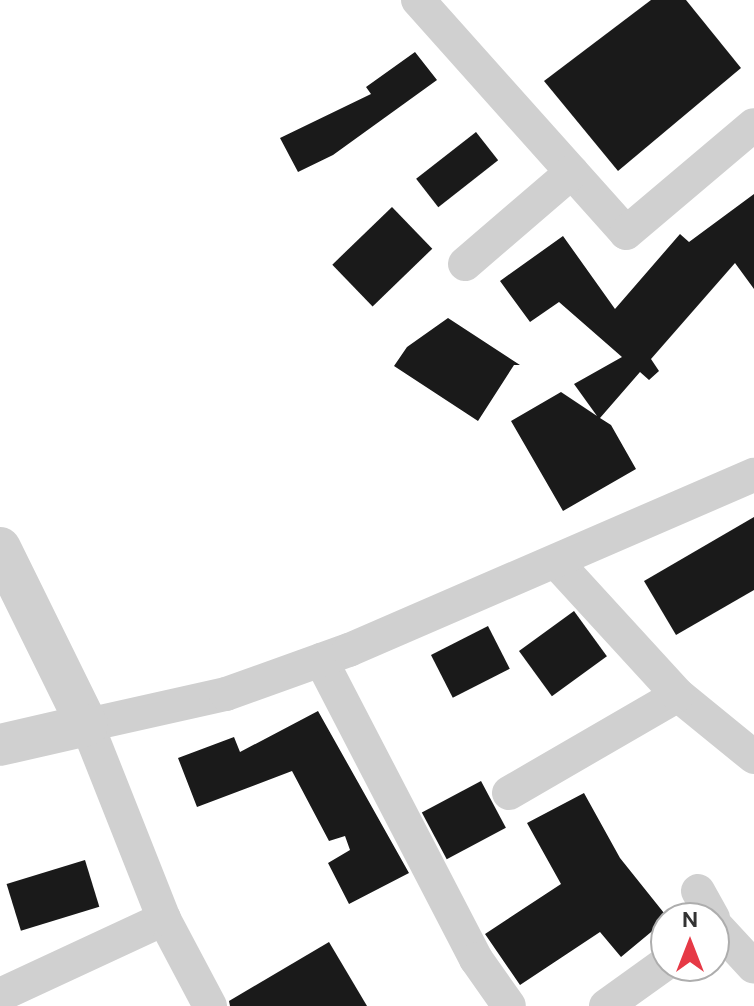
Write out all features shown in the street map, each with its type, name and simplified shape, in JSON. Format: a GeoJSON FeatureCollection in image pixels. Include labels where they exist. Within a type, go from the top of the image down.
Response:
{"type":"FeatureCollection","features":[{"type":"Feature","properties":{"kind":"street"},"geometry":{"type":"LineString","coordinates":[[418,0],[626,233],[754,125]]}},
{"type":"Feature","properties":{"kind":"street"},"geometry":{"type":"LineString","coordinates":[[465,264],[572,172]]}},
{"type":"Feature","properties":{"kind":"street"},"geometry":{"type":"LineString","coordinates":[[0,745],[226,694],[321,660],[557,563],[754,475]]}},
{"type":"Feature","properties":{"kind":"street"},"geometry":{"type":"LineString","coordinates":[[0,548],[87,725],[164,919],[210,1006]]}},
{"type":"Feature","properties":{"kind":"street"},"geometry":{"type":"LineString","coordinates":[[557,563],[678,695],[754,757]]}},
{"type":"Feature","properties":{"kind":"street"},"geometry":{"type":"LineString","coordinates":[[321,660],[476,959],[509,1006]]}},
{"type":"Feature","properties":{"kind":"street"},"geometry":{"type":"LineString","coordinates":[[509,793],[678,695]]}},
{"type":"Feature","properties":{"kind":"street"},"geometry":{"type":"LineString","coordinates":[[0,995],[164,919]]}},
{"type":"Feature","properties":{"kind":"street"},"geometry":{"type":"LineString","coordinates":[[730,939],[754,967]]}},
{"type":"Feature","properties":{"kind":"street"},"geometry":{"type":"LineString","coordinates":[[606,1006],[650,974]]}},
{"type":"Feature","properties":{"kind":"building"},"geometry":{"type":"Polygon","coordinates":[[[651,0],[686,0],[741,68],[618,171],[544,81],[651,0]]]}},
{"type":"Feature","properties":{"kind":"building"},"geometry":{"type":"Polygon","coordinates":[[[415,52],[437,80],[333,155],[298,172],[280,138],[371,94],[366,87],[415,52]]]}},
{"type":"Feature","properties":{"kind":"building"},"geometry":{"type":"Polygon","coordinates":[[[476,132],[498,160],[438,207],[416,179],[476,132]]]}},
{"type":"Feature","properties":{"kind":"building"},"geometry":{"type":"Polygon","coordinates":[[[754,194],[754,289],[735,263],[651,359],[659,371],[649,380],[640,372],[600,418],[611,425],[636,469],[563,511],[511,421],[561,392],[597,416],[574,384],[622,357],[559,302],[530,322],[500,281],[563,236],[615,309],[680,234],[689,242],[754,194]]]}},
{"type":"Feature","properties":{"kind":"building"},"geometry":{"type":"Polygon","coordinates":[[[392,207],[432,249],[373,306],[332,265],[392,207]]]}},
{"type":"Feature","properties":{"kind":"building"},"geometry":{"type":"Polygon","coordinates":[[[448,318],[520,365],[514,365],[478,421],[394,366],[407,347],[448,318]]]}},
{"type":"Feature","properties":{"kind":"building"},"geometry":{"type":"Polygon","coordinates":[[[754,517],[754,590],[676,635],[644,581],[754,517]]]}},
{"type":"Feature","properties":{"kind":"building"},"geometry":{"type":"Polygon","coordinates":[[[574,611],[607,656],[552,696],[519,651],[574,611]]]}},
{"type":"Feature","properties":{"kind":"building"},"geometry":{"type":"Polygon","coordinates":[[[488,626],[510,669],[453,698],[431,655],[488,626]]]}},
{"type":"Feature","properties":{"kind":"building"},"geometry":{"type":"Polygon","coordinates":[[[318,711],[409,873],[349,904],[328,863],[350,850],[345,836],[329,841],[292,771],[197,807],[178,758],[234,737],[240,752],[318,711]]]}},
{"type":"Feature","properties":{"kind":"building"},"geometry":{"type":"Polygon","coordinates":[[[481,781],[506,828],[447,859],[422,812],[481,781]]]}},
{"type":"Feature","properties":{"kind":"building"},"geometry":{"type":"Polygon","coordinates":[[[584,793],[620,858],[655,902],[650,902],[650,933],[621,957],[600,932],[520,985],[485,934],[561,884],[527,823],[584,793]]]}},
{"type":"Feature","properties":{"kind":"building"},"geometry":{"type":"Polygon","coordinates":[[[85,860],[99,907],[21,931],[7,884],[85,860]]]}},
{"type":"Feature","properties":{"kind":"building"},"geometry":{"type":"Polygon","coordinates":[[[329,942],[367,1006],[230,1006],[229,1001],[329,942]]]}}]}
